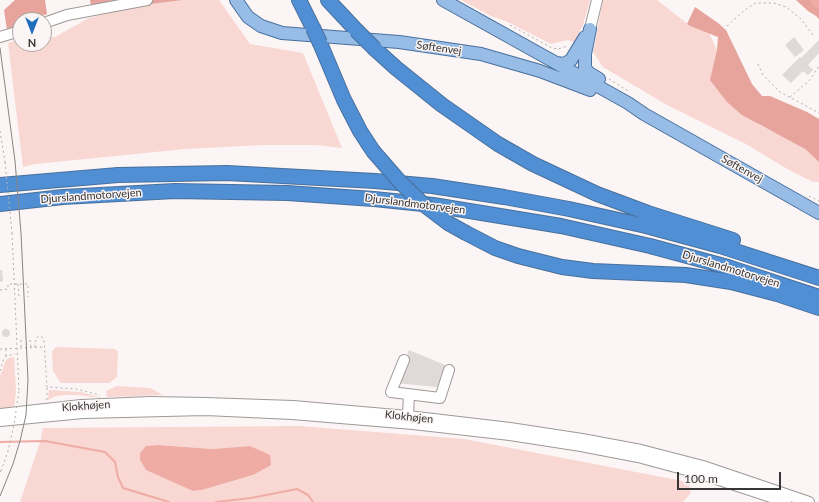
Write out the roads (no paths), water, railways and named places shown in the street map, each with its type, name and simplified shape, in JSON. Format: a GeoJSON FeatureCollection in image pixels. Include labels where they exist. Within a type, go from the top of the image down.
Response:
{"type":"FeatureCollection","features":[{"type":"Feature","properties":{"kind":"highway"},"geometry":{"type":"LineString","coordinates":[[299,0],[313,28],[344,100],[360,131],[373,151],[400,182],[448,223],[495,248],[518,256],[562,267],[593,271],[686,275],[731,282],[777,294],[819,308]]}},
{"type":"Feature","properties":{"kind":"highway"},"geometry":{"type":"LineString","coordinates":[[328,0],[375,49],[416,85],[461,119],[498,144],[540,167],[597,194],[819,269]]}},
{"type":"Feature","properties":{"kind":"highway","name":"Djurslandmotorvejen"},"geometry":{"type":"LineString","coordinates":[[0,185],[118,175],[227,173],[375,180],[432,186],[569,209],[646,226],[720,246],[819,278]]}},
{"type":"Feature","properties":{"kind":"highway","name":"Djurslandmotorvejen"},"geometry":{"type":"LineString","coordinates":[[0,204],[63,197],[175,191],[287,193],[374,199],[418,204],[561,226],[650,246],[728,268],[819,297]]}},
{"type":"Feature","properties":{"kind":"main road","name":"Søftenvej"},"geometry":{"type":"LineString","coordinates":[[236,0],[248,16],[261,26],[270,30],[297,34],[420,44],[481,54],[561,78],[644,114]]}},
{"type":"Feature","properties":{"kind":"main road","name":"Søftenvej"},"geometry":{"type":"LineString","coordinates":[[443,0],[628,103],[644,114],[819,213]]}},
{"type":"Feature","properties":{"kind":"main road"},"geometry":{"type":"LineString","coordinates":[[590,29],[585,54],[585,68],[589,73],[620,91],[644,114]]}},
{"type":"Feature","properties":{"kind":"main road"},"geometry":{"type":"LineString","coordinates":[[556,63],[564,64],[568,62],[578,50],[590,29]]}},
{"type":"Feature","properties":{"kind":"street"},"geometry":{"type":"LineString","coordinates":[[52,20],[67,15],[147,0]]}},
{"type":"Feature","properties":{"kind":"street"},"geometry":{"type":"LineString","coordinates":[[590,29],[597,0]]}},
{"type":"Feature","properties":{"kind":"street"},"geometry":{"type":"LineString","coordinates":[[0,37],[12,33]]}},
{"type":"Feature","properties":{"kind":"street"},"geometry":{"type":"LineString","coordinates":[[404,360],[391,392],[440,398],[449,370]]}},
{"type":"Feature","properties":{"kind":"street"},"geometry":{"type":"LineString","coordinates":[[408,416],[410,394]]}},
{"type":"Feature","properties":{"kind":"street","name":"Klokhøjen"},"geometry":{"type":"LineString","coordinates":[[0,414],[81,405],[150,402],[197,402],[293,406],[408,416],[582,438],[641,450],[703,466],[809,502]]}},
{"type":"Feature","properties":{"kind":"street","name":"Klokhøjen"},"geometry":{"type":"LineString","coordinates":[[5,423],[83,413],[206,410],[292,414],[413,424],[510,435],[581,446],[638,458],[701,474],[786,502]]}},
{"type":"Feature","properties":{"kind":"waterway"},"geometry":{"type":"LineString","coordinates":[[0,442],[45,441],[105,452],[115,462],[118,477],[123,488],[169,502]]}},
{"type":"Feature","properties":{"kind":"waterway"},"geometry":{"type":"LineString","coordinates":[[216,502],[251,498],[297,489],[308,495],[313,502]]}},
{"type":"Feature","properties":{"kind":"tram line"},"geometry":{"type":"LineString","coordinates":[[0,48],[15,161],[21,233],[28,380],[26,415],[20,441],[13,464],[0,496]]}}]}
